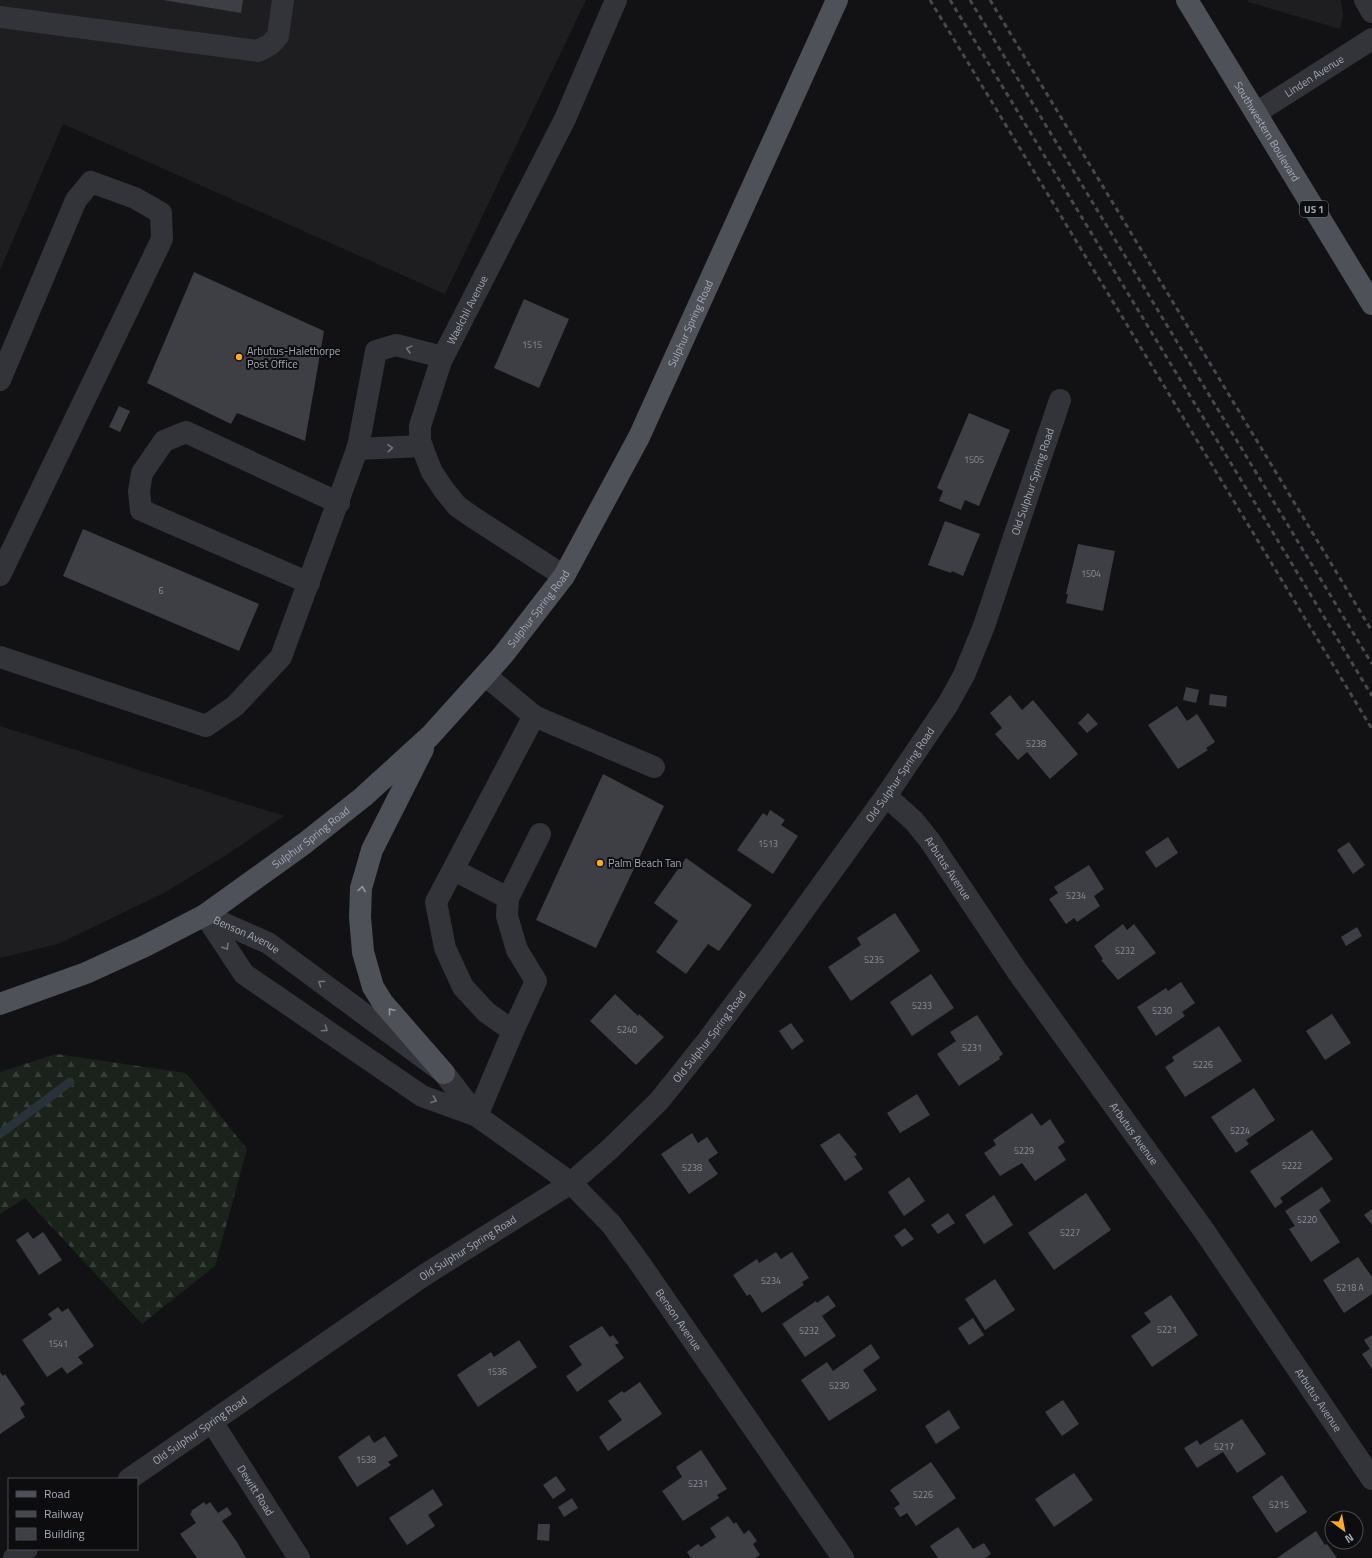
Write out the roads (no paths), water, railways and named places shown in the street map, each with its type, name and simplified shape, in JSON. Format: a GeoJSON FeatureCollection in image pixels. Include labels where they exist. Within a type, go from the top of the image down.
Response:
{"type":"FeatureCollection","features":[{"type":"Feature","properties":{"kind":"main road","name":"Sulphur Spring Road"},"geometry":{"type":"LineString","coordinates":[[0,1004],[86,973],[145,946],[205,915],[305,843],[362,798],[430,736],[503,655],[564,576],[639,437],[837,0]]}},
{"type":"Feature","properties":{"kind":"main road","name":"Southwestern Boulevard"},"geometry":{"type":"LineString","coordinates":[[1187,0],[1372,304]]}},
{"type":"Feature","properties":{"kind":"main road"},"geometry":{"type":"LineString","coordinates":[[430,736],[372,850],[361,888],[360,917],[363,952],[373,987],[383,1003],[444,1073]]}},
{"type":"Feature","properties":{"kind":"street"},"geometry":{"type":"LineString","coordinates":[[0,17],[258,51],[270,44],[278,36],[283,0]]}},
{"type":"Feature","properties":{"kind":"street","name":"Waelchli Avenue"},"geometry":{"type":"LineString","coordinates":[[564,576],[479,522],[457,506],[432,472],[420,442],[420,426],[442,357],[565,119],[616,0]]}},
{"type":"Feature","properties":{"kind":"street"},"geometry":{"type":"LineString","coordinates":[[1365,0],[1372,12]]}},
{"type":"Feature","properties":{"kind":"street","name":"Linden Avenue"},"geometry":{"type":"LineString","coordinates":[[1256,113],[1372,39]]}},
{"type":"Feature","properties":{"kind":"street"},"geometry":{"type":"LineString","coordinates":[[0,380],[76,200],[91,182],[135,198],[161,213],[162,238],[0,575]]}},
{"type":"Feature","properties":{"kind":"street"},"geometry":{"type":"LineString","coordinates":[[0,657],[206,726],[235,706],[281,657],[339,503],[357,449],[376,350],[396,345],[442,357]]}},
{"type":"Feature","properties":{"kind":"street","name":"Old Sulphur Spring Road"},"geometry":{"type":"LineString","coordinates":[[130,1478],[426,1274],[571,1183],[610,1149],[664,1094],[707,1041],[772,954],[886,796],[948,704],[964,675],[984,626],[1060,400]]}},
{"type":"Feature","properties":{"kind":"street"},"geometry":{"type":"LineString","coordinates":[[308,583],[141,510],[138,491],[142,473],[164,441],[186,432],[339,503]]}},
{"type":"Feature","properties":{"kind":"street"},"geometry":{"type":"LineString","coordinates":[[357,449],[422,446]]}},
{"type":"Feature","properties":{"kind":"street"},"geometry":{"type":"LineString","coordinates":[[485,675],[534,716],[654,767]]}},
{"type":"Feature","properties":{"kind":"street"},"geometry":{"type":"LineString","coordinates":[[513,1031],[486,1012],[463,987],[445,948],[436,902],[534,716]]}},
{"type":"Feature","properties":{"kind":"street","name":"Arbutus Avenue"},"geometry":{"type":"LineString","coordinates":[[886,796],[914,821],[930,841],[1017,971],[1205,1232],[1372,1478]]}},
{"type":"Feature","properties":{"kind":"street"},"geometry":{"type":"LineString","coordinates":[[477,1116],[536,981],[517,950],[507,916],[508,898],[540,834]]}},
{"type":"Feature","properties":{"kind":"street"},"geometry":{"type":"LineString","coordinates":[[454,870],[508,898]]}},
{"type":"Feature","properties":{"kind":"street","name":"Benson Avenue"},"geometry":{"type":"LineString","coordinates":[[205,915],[268,943],[444,1073],[477,1116]]}},
{"type":"Feature","properties":{"kind":"street","name":"Benson Avenue"},"geometry":{"type":"LineString","coordinates":[[205,915],[244,974],[422,1096],[477,1116],[571,1183],[611,1224],[843,1558]]}},
{"type":"Feature","properties":{"kind":"street","name":"Dewitt Road"},"geometry":{"type":"LineString","coordinates":[[212,1422],[300,1558]]}},
{"type":"Feature","properties":{"kind":"street"},"geometry":{"type":"LineString","coordinates":[[14,1558],[26,1550]]}},
{"type":"Feature","properties":{"kind":"waterway"},"geometry":{"type":"LineString","coordinates":[[0,1134],[70,1082]]}},
{"type":"Feature","properties":{"kind":"railway"},"geometry":{"type":"LineString","coordinates":[[930,0],[1372,729]]}},
{"type":"Feature","properties":{"kind":"railway"},"geometry":{"type":"LineString","coordinates":[[950,0],[1372,696]]}},
{"type":"Feature","properties":{"kind":"railway"},"geometry":{"type":"LineString","coordinates":[[970,0],[1372,664]]}},
{"type":"Feature","properties":{"kind":"railway"},"geometry":{"type":"LineString","coordinates":[[990,0],[1372,631]]}},
{"type":"Feature","properties":{"kind":"place","name":"Arbutus-Halethorpe Post Office"},"geometry":{"type":"Point","coordinates":[239,357]}},
{"type":"Feature","properties":{"kind":"place","name":"Palm Beach Tan"},"geometry":{"type":"Point","coordinates":[600,863]}}]}
